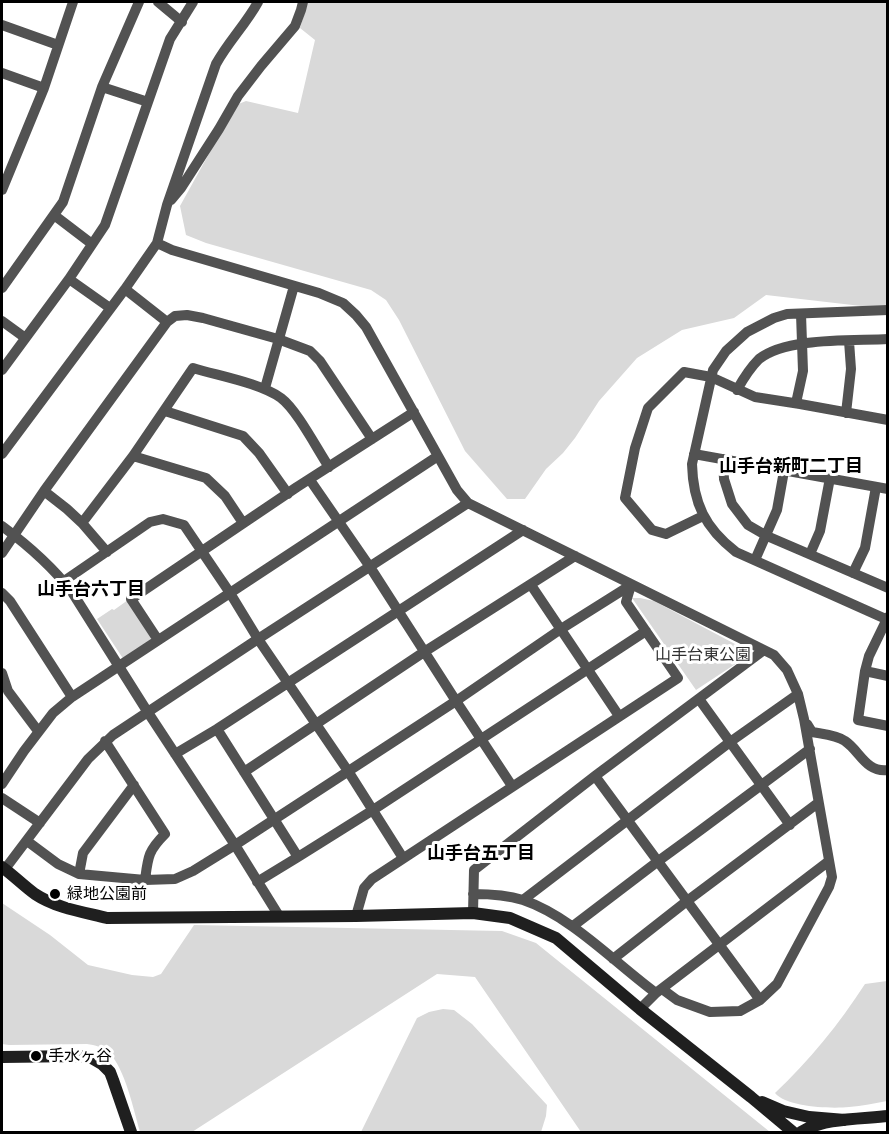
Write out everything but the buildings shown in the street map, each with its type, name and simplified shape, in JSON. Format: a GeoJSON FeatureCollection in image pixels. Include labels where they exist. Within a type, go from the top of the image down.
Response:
{"type":"FeatureCollection","features":[{"type":"Feature","properties":{"kind":"street"},"geometry":{"type":"LineString","coordinates":[[2,190],[44,88],[71,2]]}},
{"type":"Feature","properties":{"kind":"street"},"geometry":{"type":"LineString","coordinates":[[2,288],[68,192],[102,87],[139,2]]}},
{"type":"Feature","properties":{"kind":"street"},"geometry":{"type":"LineString","coordinates":[[158,2],[182,22]]}},
{"type":"Feature","properties":{"kind":"street"},"geometry":{"type":"LineString","coordinates":[[2,370],[24,337],[69,279],[105,225],[170,39],[194,2]]}},
{"type":"Feature","properties":{"kind":"street"},"geometry":{"type":"LineString","coordinates":[[2,454],[157,243],[167,205],[216,64],[258,2]]}},
{"type":"Feature","properties":{"kind":"street"},"geometry":{"type":"LineString","coordinates":[[167,205],[181,188],[238,96],[295,26],[303,2]]}},
{"type":"Feature","properties":{"kind":"street"},"geometry":{"type":"LineString","coordinates":[[2,25],[58,45]]}},
{"type":"Feature","properties":{"kind":"street"},"geometry":{"type":"LineString","coordinates":[[2,75],[44,88]]}},
{"type":"Feature","properties":{"kind":"street"},"geometry":{"type":"LineString","coordinates":[[102,87],[148,102]]}},
{"type":"Feature","properties":{"kind":"street"},"geometry":{"type":"LineString","coordinates":[[54,215],[92,244]]}},
{"type":"Feature","properties":{"kind":"street"},"geometry":{"type":"LineString","coordinates":[[157,243],[172,250],[319,293],[343,303],[366,327],[457,490],[468,503],[774,655],[787,670],[798,694],[804,720],[832,876],[829,887],[777,984],[760,1000],[740,1011],[710,1012],[677,1000],[659,991],[573,926],[543,908],[523,900],[493,894],[473,894]]}},
{"type":"Feature","properties":{"kind":"street"},"geometry":{"type":"LineString","coordinates":[[69,279],[110,308]]}},
{"type":"Feature","properties":{"kind":"street"},"geometry":{"type":"LineString","coordinates":[[265,388],[294,286]]}},
{"type":"Feature","properties":{"kind":"street"},"geometry":{"type":"LineString","coordinates":[[125,289],[167,322]]}},
{"type":"Feature","properties":{"kind":"street"},"geometry":{"type":"LineString","coordinates":[[888,310],[787,314],[747,332],[726,351],[713,370],[692,464],[698,506],[703,516],[725,543],[736,552],[887,619],[869,656],[858,720],[888,726]]}},
{"type":"Feature","properties":{"kind":"street"},"geometry":{"type":"LineString","coordinates":[[796,403],[803,371],[801,314]]}},
{"type":"Feature","properties":{"kind":"street"},"geometry":{"type":"LineString","coordinates":[[2,553],[44,491],[167,322],[175,316],[187,315],[203,318],[278,339],[309,351],[320,361],[372,439]]}},
{"type":"Feature","properties":{"kind":"street"},"geometry":{"type":"LineString","coordinates":[[2,321],[24,337]]}},
{"type":"Feature","properties":{"kind":"street"},"geometry":{"type":"LineString","coordinates":[[737,390],[751,367],[760,358],[774,350],[802,343],[888,339]]}},
{"type":"Feature","properties":{"kind":"street"},"geometry":{"type":"LineString","coordinates":[[846,413],[851,369],[849,341]]}},
{"type":"Feature","properties":{"kind":"street"},"geometry":{"type":"LineString","coordinates":[[82,523],[133,456],[193,368],[265,388],[283,399],[294,412],[329,467]]}},
{"type":"Feature","properties":{"kind":"street"},"geometry":{"type":"LineString","coordinates":[[703,516],[666,534],[652,530],[625,498],[635,448],[648,408],[684,372],[711,377],[755,397],[888,420]]}},
{"type":"Feature","properties":{"kind":"street"},"geometry":{"type":"LineString","coordinates":[[165,411],[243,436],[259,453],[288,494]]}},
{"type":"Feature","properties":{"kind":"street"},"geometry":{"type":"LineString","coordinates":[[158,640],[131,599],[414,412]]}},
{"type":"Feature","properties":{"kind":"street"},"geometry":{"type":"LineString","coordinates":[[694,454],[888,489]]}},
{"type":"Feature","properties":{"kind":"street"},"geometry":{"type":"LineString","coordinates":[[133,456],[206,478],[225,496],[243,523]]}},
{"type":"Feature","properties":{"kind":"street"},"geometry":{"type":"LineString","coordinates":[[2,784],[38,731],[53,713],[72,697],[438,456]]}},
{"type":"Feature","properties":{"kind":"street"},"geometry":{"type":"LineString","coordinates":[[723,459],[724,479],[732,504],[748,525],[767,536],[888,588]]}},
{"type":"Feature","properties":{"kind":"street"},"geometry":{"type":"LineString","coordinates":[[755,560],[777,510],[784,471]]}},
{"type":"Feature","properties":{"kind":"street"},"geometry":{"type":"LineString","coordinates":[[810,554],[820,531],[830,478]]}},
{"type":"Feature","properties":{"kind":"street"},"geometry":{"type":"LineString","coordinates":[[310,480],[370,567],[512,786]]}},
{"type":"Feature","properties":{"kind":"street"},"geometry":{"type":"LineString","coordinates":[[853,573],[865,548],[876,487]]}},
{"type":"Feature","properties":{"kind":"street"},"geometry":{"type":"LineString","coordinates":[[44,491],[82,523],[107,552]]}},
{"type":"Feature","properties":{"kind":"street"},"geometry":{"type":"LineString","coordinates":[[468,503],[147,711],[105,741],[88,759],[27,841],[3,868],[48,901],[68,909],[107,918],[473,913],[510,918],[556,938],[793,1132]]}},
{"type":"Feature","properties":{"kind":"street"},"geometry":{"type":"LineString","coordinates":[[63,581],[150,522],[163,519],[184,525],[348,771],[403,858]]}},
{"type":"Feature","properties":{"kind":"street"},"geometry":{"type":"LineString","coordinates":[[2,526],[36,552],[72,592],[279,916]]}},
{"type":"Feature","properties":{"kind":"street"},"geometry":{"type":"LineString","coordinates":[[175,754],[523,530]]}},
{"type":"Feature","properties":{"kind":"street"},"geometry":{"type":"LineString","coordinates":[[244,772],[424,652],[575,556]]}},
{"type":"Feature","properties":{"kind":"street"},"geometry":{"type":"LineString","coordinates":[[531,585],[619,716]]}},
{"type":"Feature","properties":{"kind":"street"},"geometry":{"type":"LineString","coordinates":[[27,841],[58,864],[79,874],[145,880],[175,879],[193,871],[235,845],[631,585]]}},
{"type":"Feature","properties":{"kind":"street"},"geometry":{"type":"LineString","coordinates":[[356,916],[364,888],[372,879],[678,678],[626,602],[631,585]]}},
{"type":"Feature","properties":{"kind":"street"},"geometry":{"type":"LineString","coordinates":[[2,593],[10,600],[72,697]]}},
{"type":"Feature","properties":{"kind":"street"},"geometry":{"type":"LineString","coordinates":[[257,882],[373,810],[646,631]]}},
{"type":"Feature","properties":{"kind":"street"},"geometry":{"type":"LineString","coordinates":[[473,913],[474,870],[764,650]]}},
{"type":"Feature","properties":{"kind":"street"},"geometry":{"type":"LineString","coordinates":[[865,671],[888,676]]}},
{"type":"Feature","properties":{"kind":"street"},"geometry":{"type":"LineString","coordinates":[[2,673],[5,696],[38,731]]}},
{"type":"Feature","properties":{"kind":"street"},"geometry":{"type":"LineString","coordinates":[[523,900],[730,742],[798,694]]}},
{"type":"Feature","properties":{"kind":"street"},"geometry":{"type":"LineString","coordinates":[[699,699],[790,825]]}},
{"type":"Feature","properties":{"kind":"street"},"geometry":{"type":"LineString","coordinates":[[804,720],[812,732],[843,739],[871,767],[882,771],[888,770]]}},
{"type":"Feature","properties":{"kind":"street"},"geometry":{"type":"LineString","coordinates":[[217,729],[298,858]]}},
{"type":"Feature","properties":{"kind":"street"},"geometry":{"type":"LineString","coordinates":[[105,741],[165,834],[148,857],[145,880]]}},
{"type":"Feature","properties":{"kind":"street"},"geometry":{"type":"LineString","coordinates":[[573,926],[810,749]]}},
{"type":"Feature","properties":{"kind":"street"},"geometry":{"type":"LineString","coordinates":[[595,776],[760,1000]]}},
{"type":"Feature","properties":{"kind":"street"},"geometry":{"type":"LineString","coordinates":[[79,874],[83,853],[134,785]]}},
{"type":"Feature","properties":{"kind":"street"},"geometry":{"type":"LineString","coordinates":[[2,798],[40,823]]}},
{"type":"Feature","properties":{"kind":"street"},"geometry":{"type":"LineString","coordinates":[[614,959],[818,803]]}},
{"type":"Feature","properties":{"kind":"street"},"geometry":{"type":"LineString","coordinates":[[640,1009],[659,991],[719,944],[829,861]]}},
{"type":"Feature","properties":{"kind":"street"},"geometry":{"type":"LineString","coordinates":[[2,1057],[80,1056],[96,1060],[110,1072],[131,1132]]}},
{"type":"Feature","properties":{"kind":"street"},"geometry":{"type":"LineString","coordinates":[[751,1097],[783,1111],[809,1117],[845,1120]]}},
{"type":"Feature","properties":{"kind":"street"},"geometry":{"type":"LineString","coordinates":[[801,1132],[811,1126],[888,1116]]}},
{"type":"Feature","properties":{"kind":"green space"},"geometry":{"type":"Polygon","coordinates":[[[308,2],[887,2],[887,309],[766,295],[734,318],[682,330],[637,358],[599,401],[575,438],[546,469],[525,499],[507,499],[465,451],[399,320],[386,300],[371,290],[206,243],[186,235],[180,206],[236,105],[246,101],[298,113],[315,40],[300,28],[308,2]]]}},
{"type":"Feature","properties":{"kind":"green space","name":"山手台東公園"},"geometry":{"type":"Polygon","coordinates":[[[632,598],[654,601],[752,653],[696,690],[632,598]]]}},
{"type":"Feature","properties":{"kind":"green space"},"geometry":{"type":"Polygon","coordinates":[[[128,600],[154,640],[124,660],[97,619],[128,600]]]}},
{"type":"Feature","properties":{"kind":"green space"},"geometry":{"type":"Polygon","coordinates":[[[2,903],[50,935],[88,965],[132,975],[153,977],[161,974],[194,925],[502,931],[536,943],[770,1132],[581,1132],[475,977],[437,974],[192,1132],[140,1132],[120,1069],[104,1049],[87,1044],[2,1044],[2,903]]]}},
{"type":"Feature","properties":{"kind":"green space"},"geometry":{"type":"Polygon","coordinates":[[[887,981],[887,1101],[831,1108],[799,1104],[781,1098],[775,1093],[823,1042],[865,984],[887,981]]]}},
{"type":"Feature","properties":{"kind":"green space"},"geometry":{"type":"Polygon","coordinates":[[[443,1009],[454,1010],[472,1024],[547,1105],[541,1132],[361,1132],[417,1018],[443,1009]]]}},
{"type":"Feature","properties":{"kind":"place","name":"緑地公園前"},"geometry":{"type":"Point","coordinates":[55,894]}},
{"type":"Feature","properties":{"kind":"place","name":"手水ヶ谷"},"geometry":{"type":"Point","coordinates":[36,1056]}},
{"type":"Feature","properties":{"kind":"district","name":"山手台新町二丁目"},"geometry":{"type":"Point","coordinates":[791,466]}},
{"type":"Feature","properties":{"kind":"district","name":"山手台六丁目"},"geometry":{"type":"Point","coordinates":[91,589]}},
{"type":"Feature","properties":{"kind":"district","name":"山手台五丁目"},"geometry":{"type":"Point","coordinates":[481,853]}}]}
